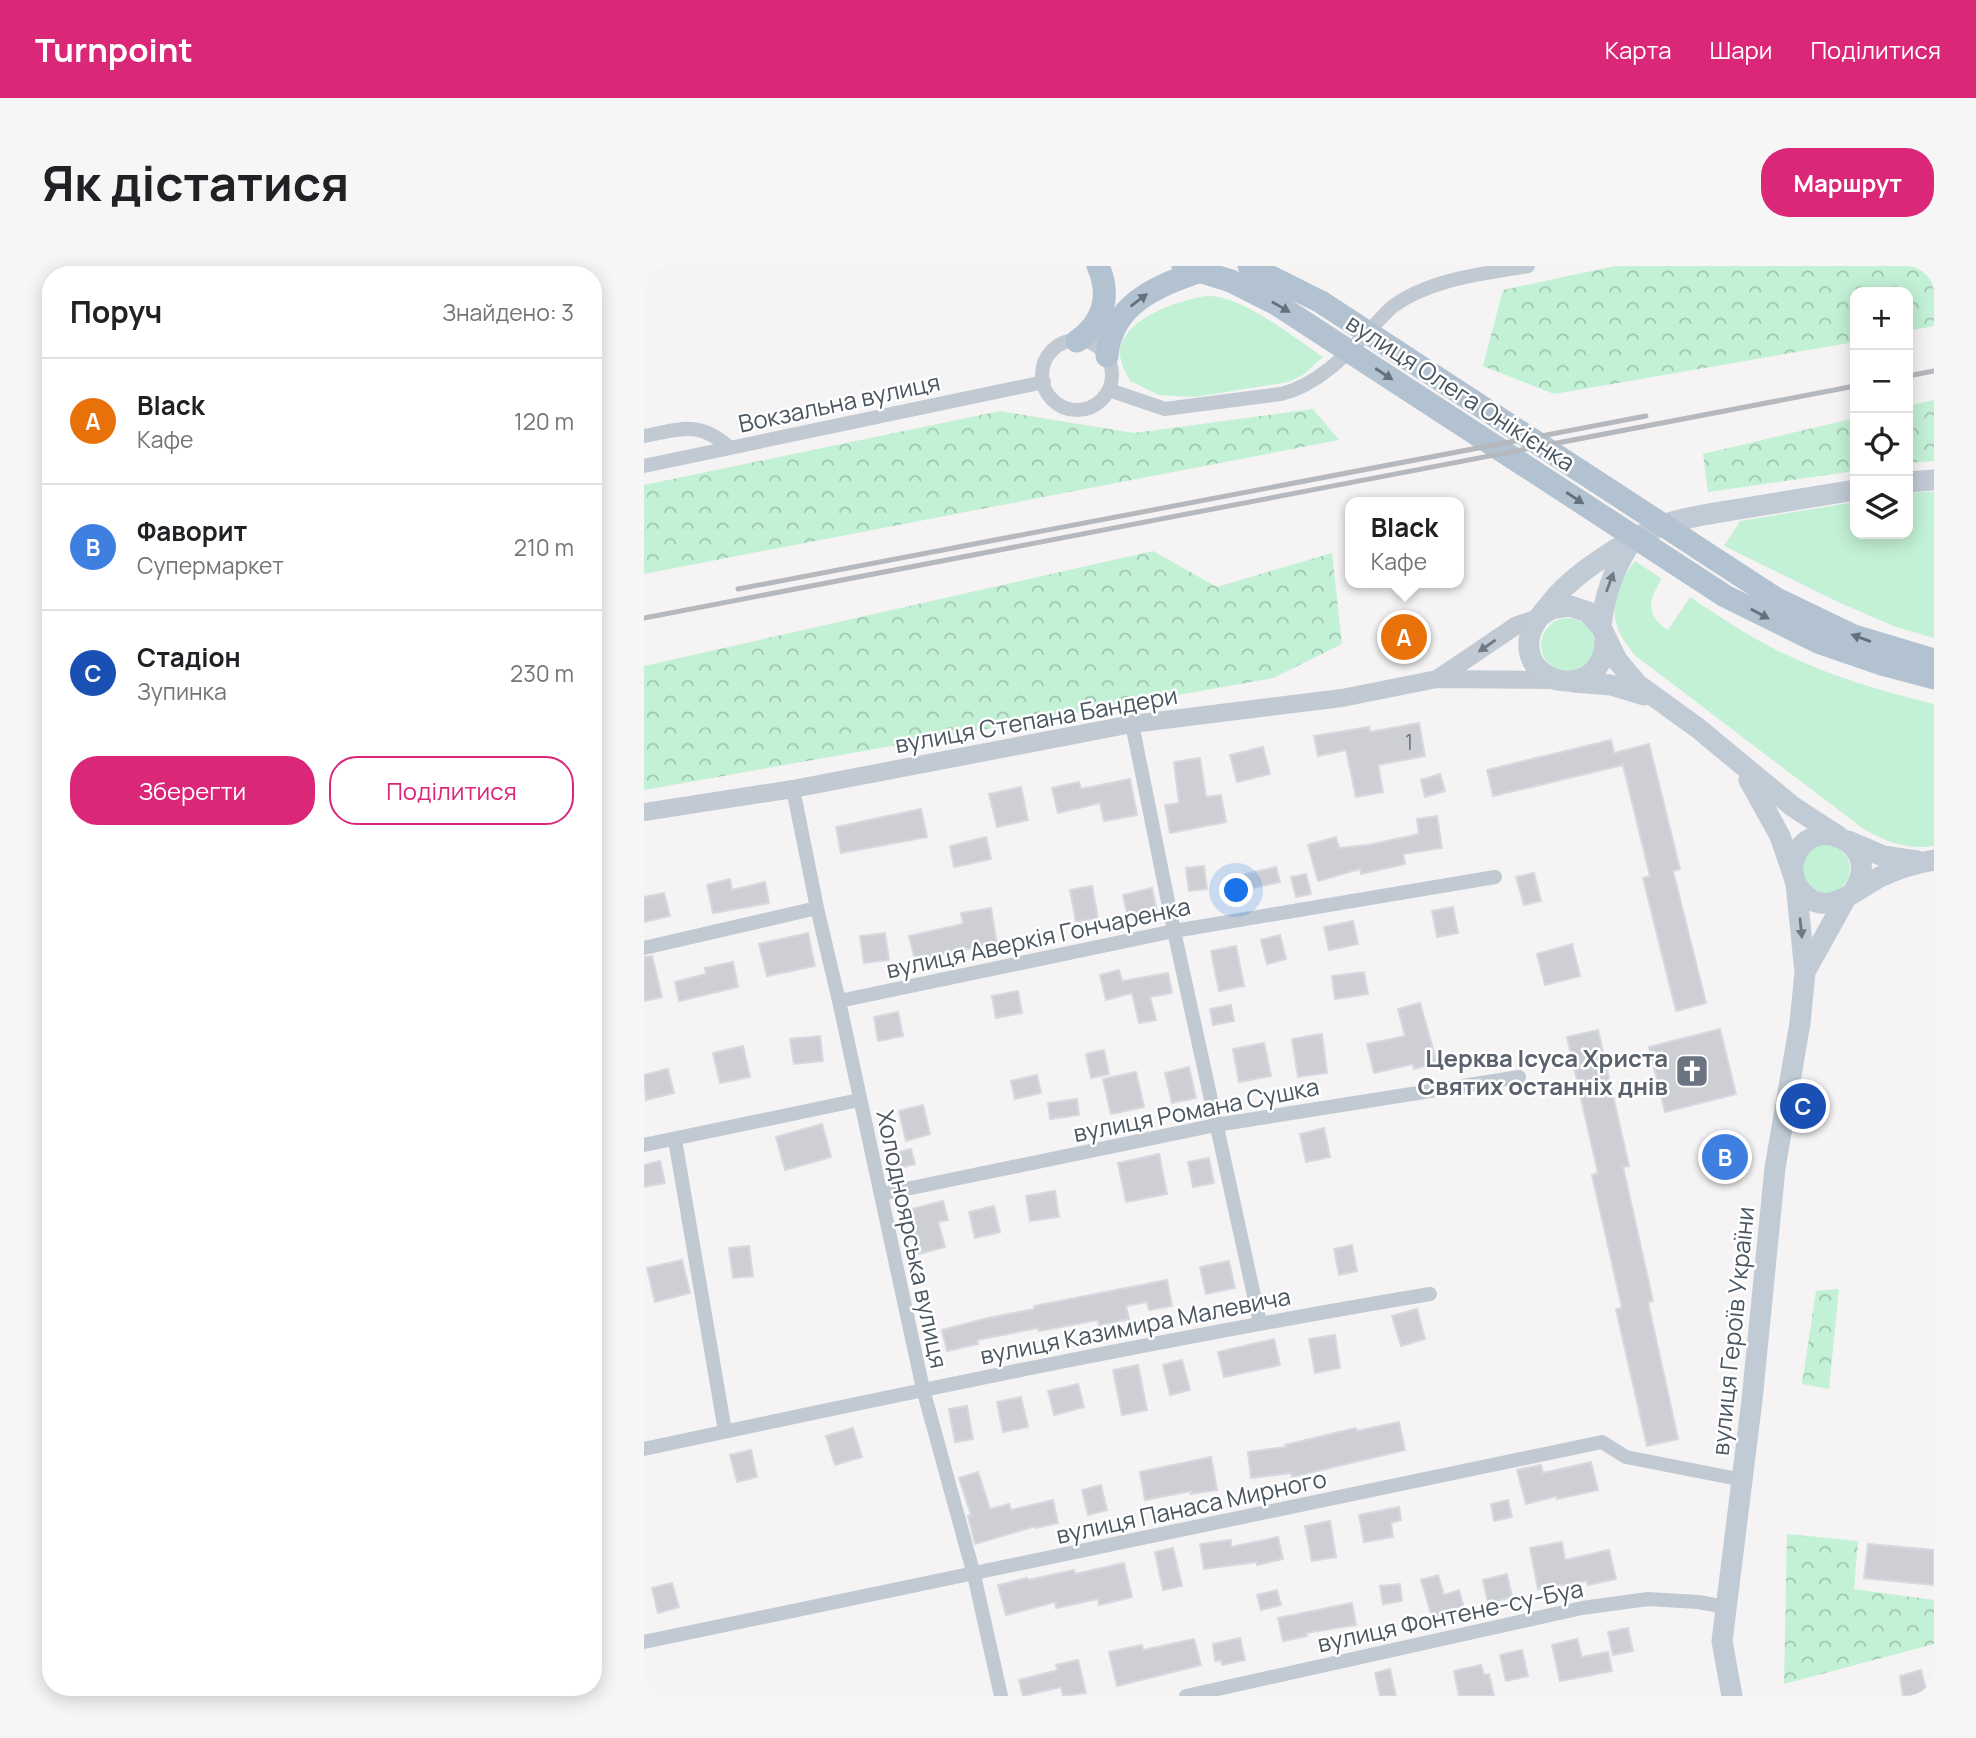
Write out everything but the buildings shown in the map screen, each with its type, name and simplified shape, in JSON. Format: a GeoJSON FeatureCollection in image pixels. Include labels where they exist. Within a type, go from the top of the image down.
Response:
{"type":"FeatureCollection","features":[{"type":"Feature","properties":{"kind":"main road"},"geometry":{"type":"LineString","coordinates":[[1077,341],[1093,328],[1104,304],[1105,287],[1098,266]]}},
{"type":"Feature","properties":{"kind":"main road","name":"вулиця Олега Онікієнка"},"geometry":{"type":"LineString","coordinates":[[1249,266],[1321,302],[1753,585],[1819,621],[1933,668]]}},
{"type":"Feature","properties":{"kind":"main road"},"geometry":{"type":"LineString","coordinates":[[1107,356],[1109,336],[1114,326],[1134,303],[1192,268]]}},
{"type":"Feature","properties":{"kind":"main road","name":"вулиця Олега Онікієнка"},"geometry":{"type":"LineString","coordinates":[[1192,268],[1254,292],[1307,323],[1701,581],[1773,621],[1818,642],[1865,659],[1933,668]]}},
{"type":"Feature","properties":{"kind":"main road"},"geometry":{"type":"LineString","coordinates":[[1913,482],[1934,480]]}},
{"type":"Feature","properties":{"kind":"main road"},"geometry":{"type":"LineString","coordinates":[[1659,701],[1620,687],[1563,681],[1539,670],[1530,653],[1530,634],[1561,591],[1579,575],[1660,526],[1696,516],[1850,491]]}},
{"type":"Feature","properties":{"kind":"main road"},"geometry":{"type":"LineString","coordinates":[[1563,681],[1580,680],[1594,671],[1603,656],[1608,586],[1619,560],[1631,542]]}},
{"type":"Feature","properties":{"kind":"main road"},"geometry":{"type":"LineString","coordinates":[[1541,616],[1561,606],[1580,608],[1588,612],[1629,676],[1699,729],[1792,806],[1842,838],[1883,856],[1930,860]]}},
{"type":"Feature","properties":{"kind":"main road"},"geometry":{"type":"LineString","coordinates":[[1733,758],[1755,788],[1776,826],[1795,880],[1809,898],[1818,902],[1837,902],[1881,877],[1930,860]]}},
{"type":"Feature","properties":{"kind":"main road"},"geometry":{"type":"LineString","coordinates":[[1795,880],[1794,858],[1804,843],[1820,835],[1842,838],[1857,852],[1862,869],[1861,878],[1849,895]]}},
{"type":"Feature","properties":{"kind":"main road","name":"вулиця Героїв України"},"geometry":{"type":"LineString","coordinates":[[1732,1696],[1722,1641],[1743,1480],[1775,1168],[1800,1023],[1805,972],[1795,880]]}},
{"type":"Feature","properties":{"kind":"main road","name":"вулиця Героїв України"},"geometry":{"type":"LineString","coordinates":[[1805,972],[1849,895]]}},
{"type":"Feature","properties":{"kind":"street"},"geometry":{"type":"LineString","coordinates":[[1109,390],[1165,409],[1281,394],[1299,389],[1325,372],[1392,307],[1404,300],[1431,288],[1466,278],[1528,266]]}},
{"type":"Feature","properties":{"kind":"street"},"geometry":{"type":"LineString","coordinates":[[1077,341],[1094,345],[1107,356],[1112,373],[1109,390],[1098,404],[1076,410],[1055,402],[1048,393],[1044,383],[1044,366],[1052,351],[1061,345],[1077,341]]}},
{"type":"Feature","properties":{"kind":"street","name":"Вокзальна вулиця"},"geometry":{"type":"LineString","coordinates":[[644,466],[1044,383]]}},
{"type":"Feature","properties":{"kind":"street"},"geometry":{"type":"LineString","coordinates":[[644,436],[686,427],[701,429],[717,436],[730,448]]}},
{"type":"Feature","properties":{"kind":"street","name":"вулиця Степана Бандери"},"geometry":{"type":"LineString","coordinates":[[1437,680],[1517,625],[1541,616]]}},
{"type":"Feature","properties":{"kind":"street","name":"вулиця Степана Бандери"},"geometry":{"type":"LineString","coordinates":[[644,812],[793,789],[1132,724],[1342,698],[1437,680],[1563,681]]}},
{"type":"Feature","properties":{"kind":"street"},"geometry":{"type":"LineString","coordinates":[[1132,724],[1174,931],[1260,1323]]}},
{"type":"Feature","properties":{"kind":"street","name":"Холодноярська вулиця"},"geometry":{"type":"LineString","coordinates":[[793,789],[923,1389],[974,1575],[1001,1696]]}},
{"type":"Feature","properties":{"kind":"street","name":"вулиця Аверкія Гончаренка"},"geometry":{"type":"LineString","coordinates":[[839,1001],[1174,931],[1494,877]]}},
{"type":"Feature","properties":{"kind":"street"},"geometry":{"type":"LineString","coordinates":[[644,948],[817,908]]}},
{"type":"Feature","properties":{"kind":"street","name":"вулиця Романа Сушка"},"geometry":{"type":"LineString","coordinates":[[882,1194],[1216,1125],[1519,1077]]}},
{"type":"Feature","properties":{"kind":"street"},"geometry":{"type":"LineString","coordinates":[[644,1144],[675,1140],[859,1100]]}},
{"type":"Feature","properties":{"kind":"street"},"geometry":{"type":"LineString","coordinates":[[675,1140],[725,1432]]}},
{"type":"Feature","properties":{"kind":"street","name":"вулиця Казимира Малевича"},"geometry":{"type":"LineString","coordinates":[[644,1449],[923,1389],[1260,1323],[1430,1294]]}},
{"type":"Feature","properties":{"kind":"street","name":"вулиця Панаса Мирного"},"geometry":{"type":"LineString","coordinates":[[644,1642],[1602,1442],[1626,1457],[1743,1480]]}},
{"type":"Feature","properties":{"kind":"street","name":"вулиця Фонтене-су-Буа"},"geometry":{"type":"LineString","coordinates":[[1186,1696],[1583,1608],[1648,1598],[1726,1607]]}},
{"type":"Feature","properties":{"kind":"green space"},"geometry":{"type":"Polygon","coordinates":[[[1615,266],[1934,266],[1934,326],[1913,330],[1913,287],[1850,287],[1850,343],[1554,394],[1483,366],[1503,290],[1615,266]]]}},
{"type":"Feature","properties":{"kind":"green space"},"geometry":{"type":"Polygon","coordinates":[[[1206,296],[1220,297],[1251,310],[1323,357],[1303,375],[1288,382],[1195,397],[1159,395],[1130,381],[1121,362],[1120,350],[1131,329],[1168,306],[1206,296]]]}},
{"type":"Feature","properties":{"kind":"green space"},"geometry":{"type":"Polygon","coordinates":[[[1934,400],[1934,461],[1913,463],[1913,405],[1934,400]]]}},
{"type":"Feature","properties":{"kind":"green space"},"geometry":{"type":"Polygon","coordinates":[[[1313,409],[1339,440],[644,574],[644,485],[1000,411],[1134,433],[1313,409]]]}},
{"type":"Feature","properties":{"kind":"green space"},"geometry":{"type":"Polygon","coordinates":[[[1850,419],[1850,472],[1708,492],[1703,454],[1850,419]]]}},
{"type":"Feature","properties":{"kind":"green space"},"geometry":{"type":"Polygon","coordinates":[[[1934,492],[1934,638],[1896,627],[1838,602],[1724,546],[1740,521],[1850,503],[1850,539],[1913,539],[1913,493],[1934,492]]]}},
{"type":"Feature","properties":{"kind":"green space"},"geometry":{"type":"Polygon","coordinates":[[[1153,551],[1217,587],[1332,553],[1342,644],[1273,678],[644,790],[644,666],[1153,551]]]}},
{"type":"Feature","properties":{"kind":"green space"},"geometry":{"type":"Polygon","coordinates":[[[1635,561],[1662,579],[1651,606],[1655,618],[1668,630],[1690,597],[1754,638],[1804,663],[1868,686],[1934,704],[1934,846],[1898,844],[1865,830],[1637,657],[1620,633],[1614,610],[1620,586],[1635,561]]]}},
{"type":"Feature","properties":{"kind":"green space"},"geometry":{"type":"Polygon","coordinates":[[[1568,618],[1587,626],[1595,645],[1587,664],[1568,672],[1549,664],[1541,645],[1549,626],[1568,618]]]}},
{"type":"Feature","properties":{"kind":"green space"},"geometry":{"type":"Polygon","coordinates":[[[1826,845],[1843,852],[1850,869],[1843,886],[1826,893],[1809,886],[1802,869],[1809,852],[1826,845]]]}},
{"type":"Feature","properties":{"kind":"green space"},"geometry":{"type":"Polygon","coordinates":[[[1839,1289],[1829,1389],[1802,1384],[1816,1291],[1839,1289]]]}},
{"type":"Feature","properties":{"kind":"green space"},"geometry":{"type":"Polygon","coordinates":[[[1787,1534],[1858,1541],[1854,1589],[1934,1600],[1934,1644],[1784,1684],[1787,1534]]]}},
{"type":"Feature","properties":{"kind":"railway"},"geometry":{"type":"LineString","coordinates":[[1913,375],[1934,371]]}},
{"type":"Feature","properties":{"kind":"railway"},"geometry":{"type":"LineString","coordinates":[[644,618],[1850,387]]}},
{"type":"Feature","properties":{"kind":"railway"},"geometry":{"type":"LineString","coordinates":[[738,589],[1646,416]]}},
{"type":"Feature","properties":{"kind":"place","name":"Black"},"geometry":{"type":"Point","coordinates":[1404,637]}},
{"type":"Feature","properties":{"kind":"place","name":"Церква Ісуса Христа Святих останніх днів"},"geometry":{"type":"Point","coordinates":[1692,1071]}},
{"type":"Feature","properties":{"kind":"place","name":"Стадіон"},"geometry":{"type":"Point","coordinates":[1803,1106]}},
{"type":"Feature","properties":{"kind":"place","name":"Фаворит"},"geometry":{"type":"Point","coordinates":[1725,1157]}}]}
